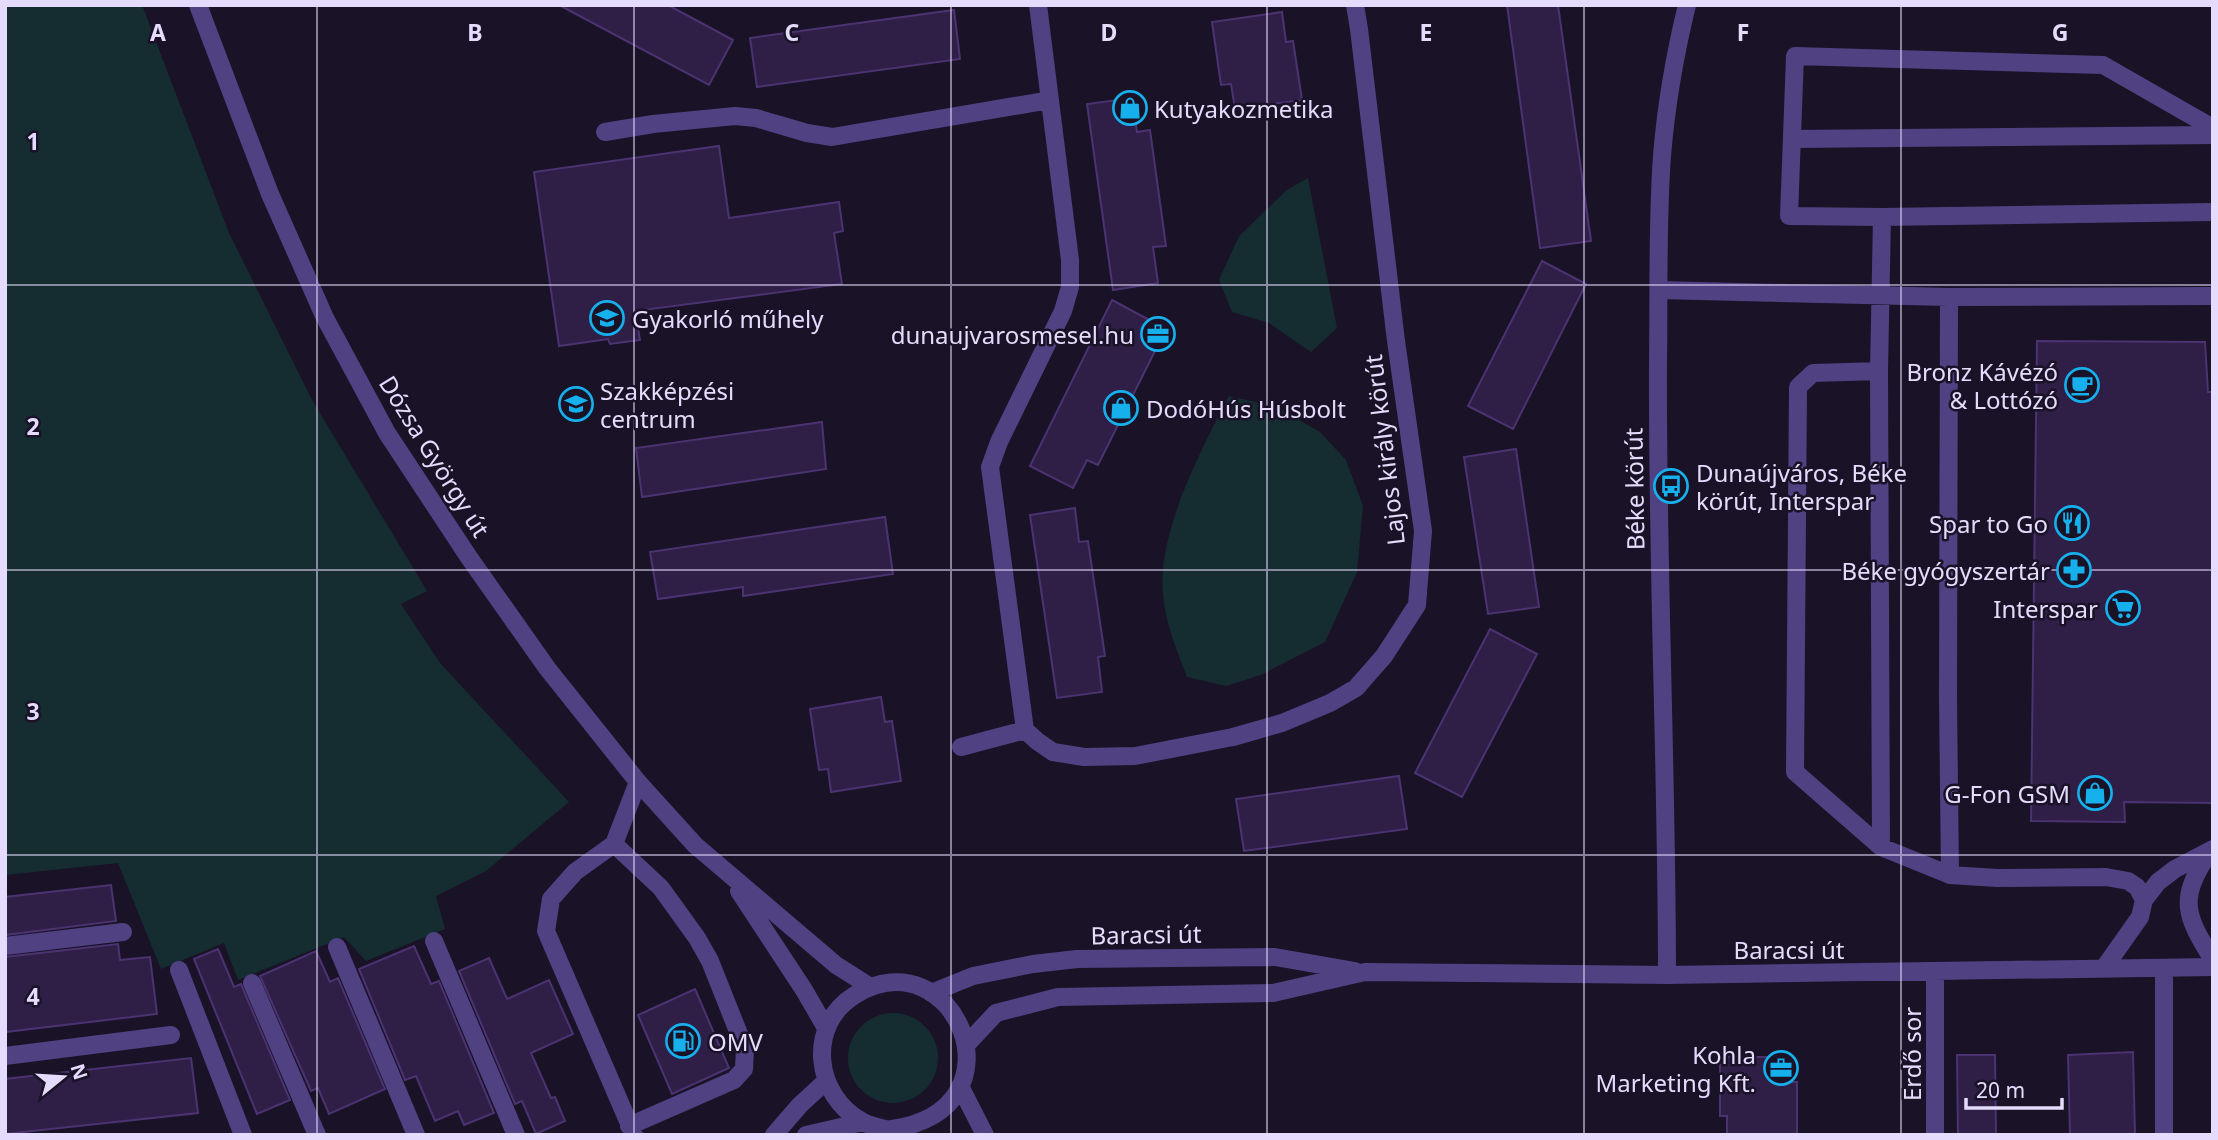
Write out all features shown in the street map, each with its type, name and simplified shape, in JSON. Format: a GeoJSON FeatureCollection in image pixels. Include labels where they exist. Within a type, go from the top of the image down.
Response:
{"type":"FeatureCollection","features":[{"type":"Feature","properties":{"kind":"street","name":"Dózsa György út"},"geometry":{"type":"LineString","coordinates":[[198,5],[209,41],[270,194],[325,318],[387,433],[468,556],[547,668],[638,782],[695,845],[836,965],[869,986]]}},
{"type":"Feature","properties":{"kind":"street"},"geometry":{"type":"LineString","coordinates":[[961,747],[1025,730],[990,467],[999,442],[1063,312],[1070,287],[1070,260],[1038,5]]}},
{"type":"Feature","properties":{"kind":"street","name":"Lajos király körút"},"geometry":{"type":"LineString","coordinates":[[1025,730],[1053,752],[1084,757],[1135,756],[1233,737],[1282,723],[1330,703],[1356,688],[1384,656],[1417,605],[1423,531],[1354,5]]}},
{"type":"Feature","properties":{"kind":"street","name":"Béke körút"},"geometry":{"type":"LineString","coordinates":[[1667,975],[1667,835],[1658,480],[1659,290],[1662,157],[1687,5]]}},
{"type":"Feature","properties":{"kind":"street"},"geometry":{"type":"LineString","coordinates":[[2213,128],[2103,65],[1794,56],[1789,216],[2213,212]]}},
{"type":"Feature","properties":{"kind":"street"},"geometry":{"type":"LineString","coordinates":[[605,132],[735,116],[832,137],[1050,100]]}},
{"type":"Feature","properties":{"kind":"street"},"geometry":{"type":"LineString","coordinates":[[1792,139],[2213,135]]}},
{"type":"Feature","properties":{"kind":"street"},"geometry":{"type":"LineString","coordinates":[[1881,847],[1879,371],[1882,217]]}},
{"type":"Feature","properties":{"kind":"street"},"geometry":{"type":"LineString","coordinates":[[1659,290],[1950,297],[2213,296]]}},
{"type":"Feature","properties":{"kind":"street"},"geometry":{"type":"LineString","coordinates":[[1950,297],[1950,875]]}},
{"type":"Feature","properties":{"kind":"street"},"geometry":{"type":"LineString","coordinates":[[1879,371],[1813,373],[1798,387],[1795,772],[1881,847],[1950,875],[2106,877],[2128,881],[2137,887],[2144,900]]}},
{"type":"Feature","properties":{"kind":"street"},"geometry":{"type":"LineString","coordinates":[[614,844],[661,888],[697,938],[710,961],[745,1049],[744,1069],[734,1080],[631,1130],[546,931],[551,900],[575,872],[614,844],[638,782]]}},
{"type":"Feature","properties":{"kind":"street"},"geometry":{"type":"LineString","coordinates":[[2104,968],[2140,918],[2144,900],[2158,882],[2175,869],[2212,849]]}},
{"type":"Feature","properties":{"kind":"street"},"geometry":{"type":"LineString","coordinates":[[2212,849],[2194,874],[2188,894],[2189,914],[2196,933],[2213,960]]}},
{"type":"Feature","properties":{"kind":"street","name":"Dózsa György út"},"geometry":{"type":"LineString","coordinates":[[727,874],[826,1028]]}},
{"type":"Feature","properties":{"kind":"street"},"geometry":{"type":"LineString","coordinates":[[5,946],[123,932]]}},
{"type":"Feature","properties":{"kind":"street"},"geometry":{"type":"LineString","coordinates":[[434,941],[516,1135]]}},
{"type":"Feature","properties":{"kind":"street"},"geometry":{"type":"LineString","coordinates":[[337,947],[416,1135]]}},
{"type":"Feature","properties":{"kind":"street","name":"Baracsi út"},"geometry":{"type":"LineString","coordinates":[[931,993],[973,975],[1077,959],[1275,957],[1365,972],[1667,975],[2213,967]]}},
{"type":"Feature","properties":{"kind":"street"},"geometry":{"type":"LineString","coordinates":[[2164,968],[2164,1135]]}},
{"type":"Feature","properties":{"kind":"street"},"geometry":{"type":"LineString","coordinates":[[179,970],[243,1135]]}},
{"type":"Feature","properties":{"kind":"street","name":"Baracsi út"},"geometry":{"type":"LineString","coordinates":[[966,1045],[996,1013],[1058,997],[1273,993],[1365,972]]}},
{"type":"Feature","properties":{"kind":"street","name":"Erdő sor"},"geometry":{"type":"LineString","coordinates":[[1935,972],[1935,1135]]}},
{"type":"Feature","properties":{"kind":"street"},"geometry":{"type":"LineString","coordinates":[[901,983],[931,993],[948,1006],[960,1024],[967,1059],[960,1086],[949,1104],[933,1117],[898,1132],[863,1122],[840,1105],[826,1081],[821,1063],[826,1028],[843,1003],[869,986],[901,983]]}},
{"type":"Feature","properties":{"kind":"street"},"geometry":{"type":"LineString","coordinates":[[252,984],[317,1135]]}},
{"type":"Feature","properties":{"kind":"street"},"geometry":{"type":"LineString","coordinates":[[5,1056],[172,1035]]}},
{"type":"Feature","properties":{"kind":"street"},"geometry":{"type":"LineString","coordinates":[[775,1135],[800,1105],[826,1081]]}},
{"type":"Feature","properties":{"kind":"street"},"geometry":{"type":"LineString","coordinates":[[960,1086],[985,1135]]}},
{"type":"Feature","properties":{"kind":"street"},"geometry":{"type":"LineString","coordinates":[[806,1135],[863,1122]]}},
{"type":"Feature","properties":{"kind":"green space"},"geometry":{"type":"Polygon","coordinates":[[[5,5],[142,5],[229,233],[312,400],[427,591],[401,604],[440,663],[569,802],[486,871],[436,896],[445,929],[366,961],[344,937],[238,980],[224,943],[161,969],[118,863],[5,875],[5,5]]]}},
{"type":"Feature","properties":{"kind":"green space"},"geometry":{"type":"Polygon","coordinates":[[[1308,178],[1337,328],[1311,352],[1269,323],[1232,312],[1219,280],[1239,236],[1287,190],[1308,178]]]}},
{"type":"Feature","properties":{"kind":"green space"},"geometry":{"type":"Polygon","coordinates":[[[1229,396],[1276,407],[1320,432],[1346,460],[1363,506],[1357,572],[1325,642],[1261,675],[1226,686],[1187,677],[1166,615],[1163,570],[1167,545],[1183,492],[1229,396]]]}},
{"type":"Feature","properties":{"kind":"green space"},"geometry":{"type":"Polygon","coordinates":[[[884,1013],[902,1013],[918,1020],[931,1033],[938,1049],[938,1067],[931,1083],[918,1096],[902,1103],[884,1103],[868,1096],[855,1083],[848,1067],[848,1049],[855,1033],[868,1020],[884,1013]]]}},
{"type":"Feature","properties":{"kind":"building"},"geometry":{"type":"Polygon","coordinates":[[[559,5],[668,5],[733,40],[709,85],[559,5]]]}},
{"type":"Feature","properties":{"kind":"building"},"geometry":{"type":"Polygon","coordinates":[[[1507,5],[1558,5],[1591,241],[1540,248],[1507,5]]]}},
{"type":"Feature","properties":{"kind":"building"},"geometry":{"type":"Polygon","coordinates":[[[954,10],[960,59],[757,87],[750,38],[954,10]]]}},
{"type":"Feature","properties":{"kind":"building"},"geometry":{"type":"Polygon","coordinates":[[[1282,12],[1286,42],[1293,41],[1302,100],[1235,109],[1231,84],[1221,85],[1212,22],[1282,12]]]}},
{"type":"Feature","properties":{"kind":"building"},"geometry":{"type":"Polygon","coordinates":[[[1132,98],[1137,132],[1150,130],[1166,246],[1153,247],[1158,283],[1113,290],[1087,104],[1132,98]]]}},
{"type":"Feature","properties":{"kind":"building"},"geometry":{"type":"Polygon","coordinates":[[[719,146],[729,218],[839,202],[843,231],[834,233],[842,284],[635,311],[640,340],[610,344],[608,339],[559,346],[534,172],[719,146]]]}},
{"type":"Feature","properties":{"kind":"building"},"geometry":{"type":"Polygon","coordinates":[[[1542,261],[1586,284],[1513,429],[1468,406],[1542,261]]]}},
{"type":"Feature","properties":{"kind":"building"},"geometry":{"type":"Polygon","coordinates":[[[1112,300],[1166,329],[1098,465],[1087,460],[1073,488],[1030,466],[1112,300]]]}},
{"type":"Feature","properties":{"kind":"building","name":"Interspar"},"geometry":{"type":"Polygon","coordinates":[[[2037,341],[2205,342],[2208,392],[2213,392],[2213,803],[2124,802],[2125,822],[2031,821],[2037,341]]]}},
{"type":"Feature","properties":{"kind":"building"},"geometry":{"type":"Polygon","coordinates":[[[822,422],[826,469],[642,497],[636,448],[822,422]]]}},
{"type":"Feature","properties":{"kind":"building"},"geometry":{"type":"Polygon","coordinates":[[[1516,449],[1539,607],[1488,614],[1464,457],[1516,449]]]}},
{"type":"Feature","properties":{"kind":"building"},"geometry":{"type":"Polygon","coordinates":[[[1075,508],[1079,542],[1088,541],[1105,656],[1098,657],[1102,692],[1057,698],[1030,515],[1075,508]]]}},
{"type":"Feature","properties":{"kind":"building"},"geometry":{"type":"Polygon","coordinates":[[[885,517],[893,574],[743,596],[743,587],[658,599],[650,552],[885,517]]]}},
{"type":"Feature","properties":{"kind":"building"},"geometry":{"type":"Polygon","coordinates":[[[1490,629],[1537,654],[1462,797],[1415,773],[1490,629]]]}},
{"type":"Feature","properties":{"kind":"building"},"geometry":{"type":"Polygon","coordinates":[[[881,697],[885,722],[892,721],[901,781],[831,792],[828,769],[819,770],[810,709],[881,697]]]}},
{"type":"Feature","properties":{"kind":"building"},"geometry":{"type":"Polygon","coordinates":[[[1399,776],[1407,829],[1244,851],[1236,799],[1399,776]]]}},
{"type":"Feature","properties":{"kind":"building"},"geometry":{"type":"Polygon","coordinates":[[[111,885],[116,921],[5,935],[5,897],[111,885]]]}},
{"type":"Feature","properties":{"kind":"building"},"geometry":{"type":"Polygon","coordinates":[[[118,944],[120,960],[150,957],[157,1014],[5,1032],[5,957],[118,944]]]}},
{"type":"Feature","properties":{"kind":"building"},"geometry":{"type":"Polygon","coordinates":[[[414,946],[431,984],[439,981],[494,1113],[464,1125],[458,1111],[435,1121],[416,1076],[405,1080],[359,969],[414,946]]]}},
{"type":"Feature","properties":{"kind":"building"},"geometry":{"type":"Polygon","coordinates":[[[218,949],[234,987],[241,984],[290,1100],[257,1114],[194,959],[218,949]]]}},
{"type":"Feature","properties":{"kind":"building"},"geometry":{"type":"Polygon","coordinates":[[[316,951],[330,982],[338,978],[385,1089],[329,1114],[318,1088],[311,1091],[260,976],[316,951]]]}},
{"type":"Feature","properties":{"kind":"building"},"geometry":{"type":"Polygon","coordinates":[[[489,958],[507,999],[549,980],[573,1034],[531,1053],[551,1098],[555,1097],[565,1121],[536,1134],[522,1101],[515,1104],[459,971],[489,958]]]}},
{"type":"Feature","properties":{"kind":"building","name":"OMV"},"geometry":{"type":"Polygon","coordinates":[[[695,989],[729,1068],[672,1094],[638,1015],[695,989]]]}},
{"type":"Feature","properties":{"kind":"building"},"geometry":{"type":"Polygon","coordinates":[[[2133,1052],[2135,1135],[2070,1135],[2068,1055],[2133,1052]]]}},
{"type":"Feature","properties":{"kind":"building"},"geometry":{"type":"Polygon","coordinates":[[[1957,1055],[1995,1055],[1996,1135],[1958,1135],[1957,1055]]]}},
{"type":"Feature","properties":{"kind":"building"},"geometry":{"type":"Polygon","coordinates":[[[1720,1057],[1788,1057],[1789,1082],[1797,1082],[1797,1135],[1727,1135],[1727,1116],[1720,1116],[1720,1057]]]}},
{"type":"Feature","properties":{"kind":"building"},"geometry":{"type":"Polygon","coordinates":[[[191,1058],[198,1113],[5,1134],[5,1079],[191,1058]]]}},
{"type":"Feature","properties":{"kind":"place","name":"Kutyakozmetika"},"geometry":{"type":"Point","coordinates":[1130,108]}},
{"type":"Feature","properties":{"kind":"place","name":"Gyakorló műhely"},"geometry":{"type":"Point","coordinates":[607,318]}},
{"type":"Feature","properties":{"kind":"place","name":"dunaujvarosmesel.hu"},"geometry":{"type":"Point","coordinates":[1158,334]}},
{"type":"Feature","properties":{"kind":"place","name":"Bronz Kávézó & Lottózó"},"geometry":{"type":"Point","coordinates":[2082,385]}},
{"type":"Feature","properties":{"kind":"place","name":"Szakképzési centrum"},"geometry":{"type":"Point","coordinates":[576,404]}},
{"type":"Feature","properties":{"kind":"place","name":"DodóHús Húsbolt"},"geometry":{"type":"Point","coordinates":[1121,408]}},
{"type":"Feature","properties":{"kind":"place","name":"Dunaújváros, Béke körút, Interspar"},"geometry":{"type":"Point","coordinates":[1671,486]}},
{"type":"Feature","properties":{"kind":"place","name":"Spar to Go"},"geometry":{"type":"Point","coordinates":[2072,523]}},
{"type":"Feature","properties":{"kind":"place","name":"Béke gyógyszertár"},"geometry":{"type":"Point","coordinates":[2074,570]}},
{"type":"Feature","properties":{"kind":"place","name":"Interspar"},"geometry":{"type":"Point","coordinates":[2123,608]}},
{"type":"Feature","properties":{"kind":"place","name":"G-Fon GSM"},"geometry":{"type":"Point","coordinates":[2095,793]}},
{"type":"Feature","properties":{"kind":"place","name":"OMV"},"geometry":{"type":"Point","coordinates":[683,1041]}},
{"type":"Feature","properties":{"kind":"place","name":"Kohla Marketing Kft."},"geometry":{"type":"Point","coordinates":[1781,1068]}}]}
